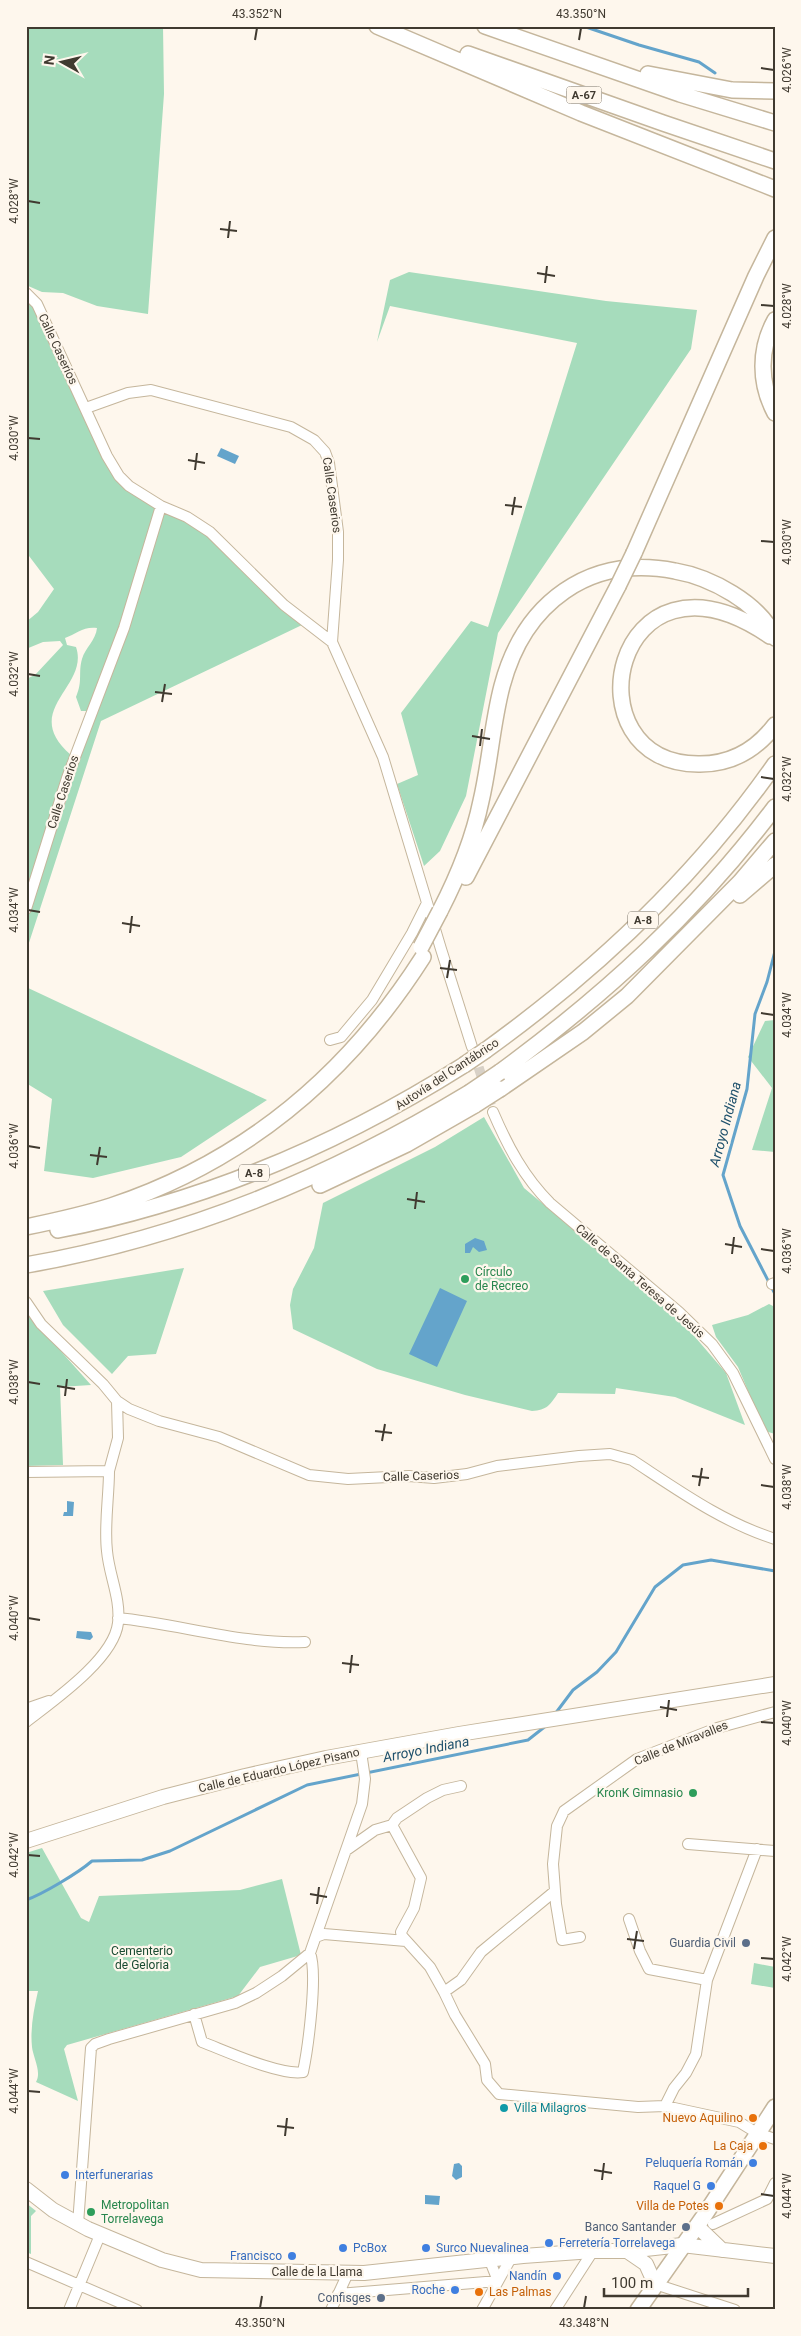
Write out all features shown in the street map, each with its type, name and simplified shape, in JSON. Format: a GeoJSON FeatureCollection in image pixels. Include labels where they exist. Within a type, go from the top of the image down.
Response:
{"type":"FeatureCollection","features":[{"type":"Feature","properties":{"kind":"highway"},"geometry":{"type":"LineString","coordinates":[[377,26],[581,113],[775,189]]}},
{"type":"Feature","properties":{"kind":"highway","name":"A-67"},"geometry":{"type":"LineString","coordinates":[[394,26],[663,124],[775,161]]}},
{"type":"Feature","properties":{"kind":"highway","name":"A-67"},"geometry":{"type":"LineString","coordinates":[[485,26],[680,94],[775,123]]}},
{"type":"Feature","properties":{"kind":"highway"},"geometry":{"type":"LineString","coordinates":[[498,26],[617,66],[661,78],[732,90],[775,91]]}},
{"type":"Feature","properties":{"kind":"highway"},"geometry":{"type":"LineString","coordinates":[[26,1227],[111,1206],[188,1174],[268,1126],[308,1094],[351,1053],[422,952],[618,586],[753,283],[775,238]]}},
{"type":"Feature","properties":{"kind":"highway"},"geometry":{"type":"LineString","coordinates":[[775,320],[767,337],[763,364],[766,390],[775,413]]}},
{"type":"Feature","properties":{"kind":"highway"},"geometry":{"type":"LineString","coordinates":[[441,917],[476,825],[499,701],[507,671],[527,630],[555,598],[578,582],[594,575],[641,566],[660,568],[696,575],[732,593],[747,604],[771,628],[775,639]]}},
{"type":"Feature","properties":{"kind":"highway"},"geometry":{"type":"LineString","coordinates":[[775,639],[744,621],[711,609],[682,609],[668,613],[654,619],[634,637],[624,660],[620,692],[629,725],[638,739],[651,750],[681,762],[710,764],[735,758],[757,744],[775,725]]}},
{"type":"Feature","properties":{"kind":"highway","name":"Autovía del Cantábrico"},"geometry":{"type":"LineString","coordinates":[[26,1235],[88,1224],[144,1210],[231,1182],[304,1152],[373,1119],[464,1065],[479,1049],[575,982],[640,923],[707,852],[775,764]]}},
{"type":"Feature","properties":{"kind":"highway","name":"Autovía del Cantábrico"},"geometry":{"type":"LineString","coordinates":[[26,1265],[72,1257],[187,1225],[294,1186],[472,1099],[500,1072],[577,1014],[637,961],[705,892],[775,807]]}},
{"type":"Feature","properties":{"kind":"highway"},"geometry":{"type":"LineString","coordinates":[[628,996],[740,882],[775,841]]}},
{"type":"Feature","properties":{"kind":"highway"},"geometry":{"type":"LineString","coordinates":[[472,1099],[500,1089],[583,1032],[657,975],[755,881],[775,865]]}},
{"type":"Feature","properties":{"kind":"highway"},"geometry":{"type":"LineString","coordinates":[[638,2310],[697,2226],[775,2107]]}},
{"type":"Feature","properties":{"kind":"main road","name":"Calle de Eduardo López Pisano"},"geometry":{"type":"LineString","coordinates":[[26,1842],[181,1792],[244,1776],[362,1752],[775,1684]]}},
{"type":"Feature","properties":{"kind":"main road","name":"Calle de la Llama"},"geometry":{"type":"LineString","coordinates":[[26,2189],[53,2210],[100,2235],[162,2260],[201,2270],[348,2273],[682,2245],[775,2256]]}},
{"type":"Feature","properties":{"kind":"main road"},"geometry":{"type":"LineString","coordinates":[[697,2226],[722,2250]]}},
{"type":"Feature","properties":{"kind":"main road"},"geometry":{"type":"LineString","coordinates":[[627,2251],[646,2264],[655,2284]]}},
{"type":"Feature","properties":{"kind":"street","name":"Calle Caseríos"},"geometry":{"type":"LineString","coordinates":[[26,292],[37,304],[86,408]]}},
{"type":"Feature","properties":{"kind":"street","name":"Calle Caserios"},"geometry":{"type":"LineString","coordinates":[[86,408],[128,393],[151,390],[266,419],[292,427],[314,440],[325,452],[329,463],[338,532],[338,560],[332,642]]}},
{"type":"Feature","properties":{"kind":"street"},"geometry":{"type":"LineString","coordinates":[[86,408],[107,456],[119,476],[129,486],[161,506],[187,517],[210,532],[284,605],[332,642],[383,757],[427,903],[479,1049]]}},
{"type":"Feature","properties":{"kind":"street","name":"Calle Caserios"},"geometry":{"type":"LineString","coordinates":[[26,909],[69,770],[124,628],[161,506]]}},
{"type":"Feature","properties":{"kind":"street"},"geometry":{"type":"LineString","coordinates":[[330,1040],[341,1037],[372,1000],[412,933],[427,903]]}},
{"type":"Feature","properties":{"kind":"street","name":"Calle de Santa Teresa de Jesús"},"geometry":{"type":"LineString","coordinates":[[493,1112],[508,1146],[533,1186],[550,1203],[695,1326],[722,1356],[775,1459]]}},
{"type":"Feature","properties":{"kind":"street","name":"Calle Caserios"},"geometry":{"type":"LineString","coordinates":[[26,1302],[37,1320],[103,1384],[117,1401],[138,1414],[219,1437],[309,1475],[339,1479],[445,1477],[537,1460],[597,1454],[621,1455],[632,1460],[695,1502],[743,1527],[775,1539]]}},
{"type":"Feature","properties":{"kind":"street"},"geometry":{"type":"LineString","coordinates":[[26,1722],[82,1678],[106,1650],[118,1624],[115,1591],[107,1550],[109,1471],[118,1438],[117,1401]]}},
{"type":"Feature","properties":{"kind":"street"},"geometry":{"type":"LineString","coordinates":[[26,1472],[109,1471]]}},
{"type":"Feature","properties":{"kind":"street"},"geometry":{"type":"LineString","coordinates":[[118,1618],[224,1636],[275,1642],[305,1642]]}},
{"type":"Feature","properties":{"kind":"street"},"geometry":{"type":"LineString","coordinates":[[26,1709],[55,1699]]}},
{"type":"Feature","properties":{"kind":"street","name":"Calle de Miravalles"},"geometry":{"type":"LineString","coordinates":[[580,1937],[562,1940],[555,1891],[554,1864],[557,1826],[564,1811],[637,1758],[737,1721],[775,1712]]}},
{"type":"Feature","properties":{"kind":"street"},"geometry":{"type":"LineString","coordinates":[[78,2224],[91,2048],[95,2044],[235,2003],[256,1993],[310,1953],[320,1935],[332,1888],[348,1849],[363,1798],[365,1779],[362,1752]]}},
{"type":"Feature","properties":{"kind":"street"},"geometry":{"type":"LineString","coordinates":[[348,1849],[375,1830],[392,1826],[397,1818],[427,1798],[443,1790],[461,1786]]}},
{"type":"Feature","properties":{"kind":"street"},"geometry":{"type":"LineString","coordinates":[[392,1826],[421,1878],[414,1908],[403,1937]]}},
{"type":"Feature","properties":{"kind":"street"},"geometry":{"type":"LineString","coordinates":[[688,1844],[775,1851]]}},
{"type":"Feature","properties":{"kind":"street"},"geometry":{"type":"LineString","coordinates":[[665,2106],[696,2054],[707,1980],[757,1849]]}},
{"type":"Feature","properties":{"kind":"street"},"geometry":{"type":"LineString","coordinates":[[444,1992],[461,1980],[481,1952],[555,1891]]}},
{"type":"Feature","properties":{"kind":"street"},"geometry":{"type":"LineString","coordinates":[[629,1919],[640,1952],[649,1969],[707,1980]]}},
{"type":"Feature","properties":{"kind":"street"},"geometry":{"type":"LineString","coordinates":[[320,1935],[403,1937],[430,1967],[472,2046],[485,2064],[487,2080],[499,2094],[582,2102],[665,2106],[739,2122],[757,2133],[775,2139]]}},
{"type":"Feature","properties":{"kind":"street"},"geometry":{"type":"LineString","coordinates":[[194,2014],[202,2042],[278,2070],[295,2073],[303,2072],[314,1963],[310,1953]]}},
{"type":"Feature","properties":{"kind":"street"},"geometry":{"type":"LineString","coordinates":[[712,2224],[767,2198],[774,2187]]}},
{"type":"Feature","properties":{"kind":"street"},"geometry":{"type":"LineString","coordinates":[[69,2310],[100,2235]]}},
{"type":"Feature","properties":{"kind":"street"},"geometry":{"type":"LineString","coordinates":[[555,2310],[593,2251]]}},
{"type":"Feature","properties":{"kind":"street"},"geometry":{"type":"LineString","coordinates":[[482,2310],[511,2258]]}},
{"type":"Feature","properties":{"kind":"street"},"geometry":{"type":"LineString","coordinates":[[490,2260],[498,2281]]}},
{"type":"Feature","properties":{"kind":"street"},"geometry":{"type":"LineString","coordinates":[[26,2262],[137,2310]]}},
{"type":"Feature","properties":{"kind":"street"},"geometry":{"type":"LineString","coordinates":[[331,2310],[348,2273]]}},
{"type":"Feature","properties":{"kind":"street","name":"Calle de la Llama"},"geometry":{"type":"LineString","coordinates":[[338,2294],[498,2281]]}},
{"type":"Feature","properties":{"kind":"street"},"geometry":{"type":"LineString","coordinates":[[655,2284],[736,2310]]}},
{"type":"Feature","properties":{"kind":"green space"},"geometry":{"type":"Polygon","coordinates":[[[26,26],[163,26],[164,94],[148,314],[97,306],[63,293],[42,292],[26,285],[26,26]]]}},
{"type":"Feature","properties":{"kind":"green space"},"geometry":{"type":"Polygon","coordinates":[[[409,272],[606,301],[697,310],[691,349],[498,633],[466,796],[440,851],[424,866],[397,784],[418,775],[401,713],[471,621],[488,627],[577,343],[390,306],[377,342],[390,280],[409,272]]]}},
{"type":"Feature","properties":{"kind":"green space"},"geometry":{"type":"Polygon","coordinates":[[[26,299],[37,309],[104,458],[156,507],[121,626],[87,711],[81,711],[76,697],[82,659],[95,636],[97,628],[84,629],[65,638],[67,645],[76,647],[78,661],[74,674],[53,712],[52,725],[57,739],[71,755],[26,893],[26,679],[35,675],[63,645],[60,641],[43,642],[26,649],[26,622],[38,612],[54,589],[26,552],[26,299]]]}},
{"type":"Feature","properties":{"kind":"green space"},"geometry":{"type":"Polygon","coordinates":[[[165,512],[204,530],[302,625],[101,721],[26,952],[26,924],[33,900],[160,517],[165,512]]]}},
{"type":"Feature","properties":{"kind":"green space"},"geometry":{"type":"Polygon","coordinates":[[[26,987],[267,1100],[181,1157],[93,1178],[44,1171],[52,1099],[26,1083],[26,987]]]}},
{"type":"Feature","properties":{"kind":"green space"},"geometry":{"type":"Polygon","coordinates":[[[775,1020],[775,1152],[752,1150],[772,1088],[748,1057],[765,1021],[775,1020]]]}},
{"type":"Feature","properties":{"kind":"green space","name":"Círculo de Recreo"},"geometry":{"type":"Polygon","coordinates":[[[484,1117],[524,1188],[647,1291],[689,1330],[726,1373],[745,1425],[675,1397],[616,1388],[615,1394],[558,1393],[548,1406],[532,1411],[465,1395],[377,1369],[293,1329],[290,1305],[293,1289],[314,1248],[323,1203],[435,1147],[484,1117]]]}},
{"type":"Feature","properties":{"kind":"green space"},"geometry":{"type":"Polygon","coordinates":[[[184,1268],[156,1354],[128,1356],[112,1374],[63,1325],[43,1291],[184,1268]]]}},
{"type":"Feature","properties":{"kind":"green space"},"geometry":{"type":"Polygon","coordinates":[[[769,1304],[775,1307],[775,1434],[765,1431],[738,1367],[716,1337],[712,1325],[748,1315],[769,1304]]]}},
{"type":"Feature","properties":{"kind":"green space"},"geometry":{"type":"Polygon","coordinates":[[[26,1312],[91,1385],[60,1387],[63,1465],[26,1466],[26,1312]]]}},
{"type":"Feature","properties":{"kind":"green space","name":"Cementerio de Geloria"},"geometry":{"type":"Polygon","coordinates":[[[42,1848],[81,1918],[89,1922],[99,1896],[240,1890],[282,1879],[301,1955],[260,1967],[238,1996],[67,2045],[64,2049],[78,2101],[36,2082],[38,2069],[32,2047],[32,2033],[38,1991],[26,1991],[26,1853],[42,1848]]]}},
{"type":"Feature","properties":{"kind":"green space"},"geometry":{"type":"Polygon","coordinates":[[[754,1963],[775,1967],[775,1988],[751,1984],[754,1963]]]}},
{"type":"Feature","properties":{"kind":"green space"},"geometry":{"type":"Polygon","coordinates":[[[26,2203],[36,2211],[31,2216],[31,2254],[26,2252],[26,2203]]]}},
{"type":"Feature","properties":{"kind":"water"},"geometry":{"type":"Polygon","coordinates":[[[221,448],[239,456],[235,464],[217,456],[221,448]]]}},
{"type":"Feature","properties":{"kind":"water"},"geometry":{"type":"Polygon","coordinates":[[[475,1238],[484,1241],[487,1250],[479,1252],[473,1247],[470,1253],[465,1253],[465,1244],[475,1238]]]}},
{"type":"Feature","properties":{"kind":"water"},"geometry":{"type":"Polygon","coordinates":[[[440,1288],[467,1301],[437,1367],[409,1354],[440,1288]]]}},
{"type":"Feature","properties":{"kind":"water"},"geometry":{"type":"Polygon","coordinates":[[[67,1501],[74,1502],[73,1516],[63,1516],[64,1512],[67,1512],[67,1501]]]}},
{"type":"Feature","properties":{"kind":"water"},"geometry":{"type":"Polygon","coordinates":[[[77,1631],[91,1632],[93,1637],[90,1640],[76,1638],[77,1631]]]}},
{"type":"Feature","properties":{"kind":"water"},"geometry":{"type":"Polygon","coordinates":[[[459,2163],[462,2166],[462,2177],[456,2180],[452,2176],[454,2164],[459,2163]]]}},
{"type":"Feature","properties":{"kind":"water"},"geometry":{"type":"Polygon","coordinates":[[[425,2195],[440,2196],[439,2205],[425,2204],[425,2195]]]}},
{"type":"Feature","properties":{"kind":"waterway","name":"Arroyo Indiana"},"geometry":{"type":"LineString","coordinates":[[583,26],[639,45],[699,62],[715,73]]}},
{"type":"Feature","properties":{"kind":"waterway","name":"Arroyo Indiana"},"geometry":{"type":"LineString","coordinates":[[775,951],[767,982],[755,1014],[747,1089],[723,1175],[740,1226],[775,1294]]}},
{"type":"Feature","properties":{"kind":"waterway","name":"Arroyo Indiana"},"geometry":{"type":"LineString","coordinates":[[555,1714],[573,1690],[597,1672],[616,1652],[655,1587],[683,1565],[711,1560],[775,1571]]}},
{"type":"Feature","properties":{"kind":"waterway","name":"Arroyo Indiana"},"geometry":{"type":"LineString","coordinates":[[26,1900],[60,1883],[92,1861],[142,1860],[170,1851],[307,1785],[528,1740],[547,1725]]}},
{"type":"Feature","properties":{"kind":"tunnel"},"geometry":{"type":"LineString","coordinates":[[474,1053],[493,1112]]}},
{"type":"Feature","properties":{"kind":"place","name":"Círculo de Recreo"},"geometry":{"type":"Point","coordinates":[465,1279]}},
{"type":"Feature","properties":{"kind":"place","name":"KronK Gimnasio"},"geometry":{"type":"Point","coordinates":[693,1793]}},
{"type":"Feature","properties":{"kind":"place","name":"Guardia Civil"},"geometry":{"type":"Point","coordinates":[746,1943]}},
{"type":"Feature","properties":{"kind":"place","name":"Villa Milagros"},"geometry":{"type":"Point","coordinates":[504,2108]}},
{"type":"Feature","properties":{"kind":"place","name":"Nuevo Aquilino"},"geometry":{"type":"Point","coordinates":[753,2118]}},
{"type":"Feature","properties":{"kind":"place","name":"La Caja"},"geometry":{"type":"Point","coordinates":[763,2146]}},
{"type":"Feature","properties":{"kind":"place","name":"Peluquería Román"},"geometry":{"type":"Point","coordinates":[753,2163]}},
{"type":"Feature","properties":{"kind":"place","name":"Interfunerarias"},"geometry":{"type":"Point","coordinates":[65,2175]}},
{"type":"Feature","properties":{"kind":"place","name":"Raquel G"},"geometry":{"type":"Point","coordinates":[711,2186]}},
{"type":"Feature","properties":{"kind":"place","name":"Villa de Potes"},"geometry":{"type":"Point","coordinates":[719,2206]}},
{"type":"Feature","properties":{"kind":"place","name":"Metropolitan Torrelavega"},"geometry":{"type":"Point","coordinates":[91,2212]}},
{"type":"Feature","properties":{"kind":"place","name":"Banco Santander"},"geometry":{"type":"Point","coordinates":[686,2227]}},
{"type":"Feature","properties":{"kind":"place","name":"Ferretería Torrelavega"},"geometry":{"type":"Point","coordinates":[549,2243]}},
{"type":"Feature","properties":{"kind":"place","name":"PcBox"},"geometry":{"type":"Point","coordinates":[343,2248]}},
{"type":"Feature","properties":{"kind":"place","name":"Surco Nuevalinea"},"geometry":{"type":"Point","coordinates":[426,2248]}},
{"type":"Feature","properties":{"kind":"place","name":"Francisco"},"geometry":{"type":"Point","coordinates":[292,2256]}},
{"type":"Feature","properties":{"kind":"place","name":"Nandín"},"geometry":{"type":"Point","coordinates":[557,2276]}},
{"type":"Feature","properties":{"kind":"place","name":"Roche"},"geometry":{"type":"Point","coordinates":[455,2290]}},
{"type":"Feature","properties":{"kind":"place","name":"Las Palmas"},"geometry":{"type":"Point","coordinates":[479,2292]}},
{"type":"Feature","properties":{"kind":"place","name":"Confisges"},"geometry":{"type":"Point","coordinates":[381,2298]}}]}
